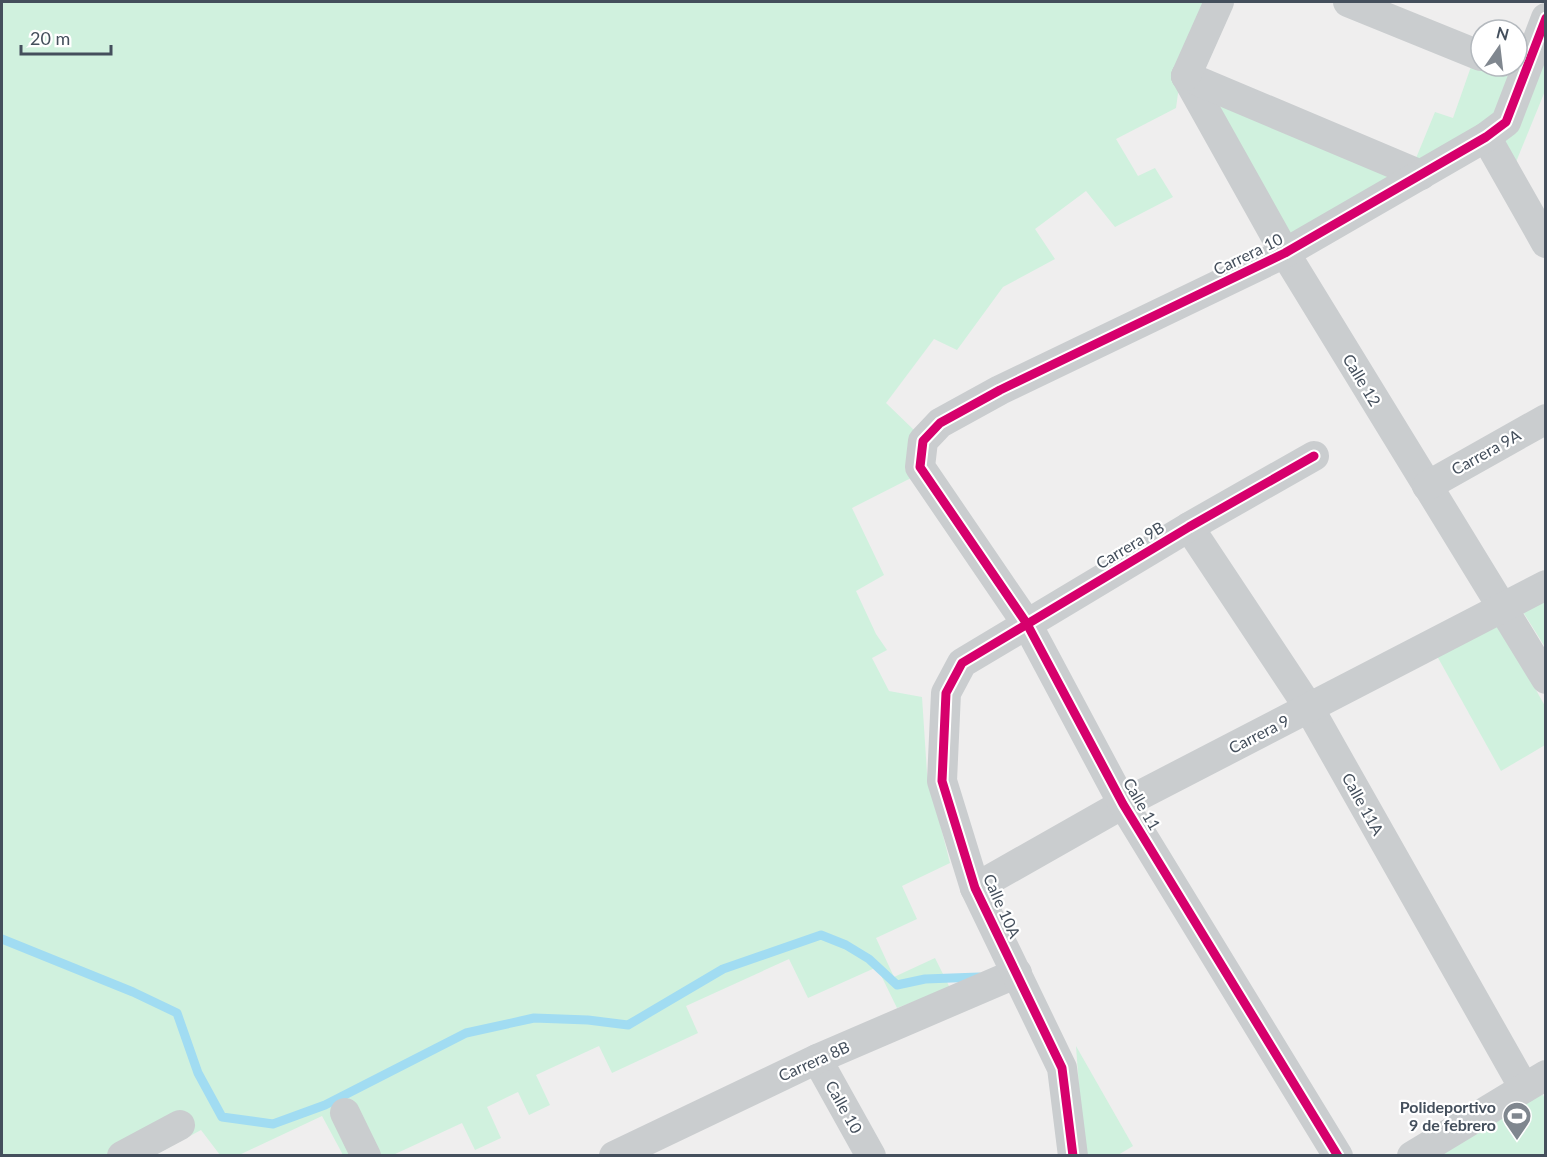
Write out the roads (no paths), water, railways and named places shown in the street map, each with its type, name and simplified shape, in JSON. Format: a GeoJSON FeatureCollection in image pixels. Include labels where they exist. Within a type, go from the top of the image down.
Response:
{"type":"FeatureCollection","features":[{"type":"Feature","properties":{"kind":"street"},"geometry":{"type":"LineString","coordinates":[[1219,2],[1186,76],[1421,175]]}},
{"type":"Feature","properties":{"kind":"street"},"geometry":{"type":"LineString","coordinates":[[1348,2],[1469,51]]}},
{"type":"Feature","properties":{"kind":"street","name":"Carrera 10"},"geometry":{"type":"LineString","coordinates":[[1529,46],[1545,18]]}},
{"type":"Feature","properties":{"kind":"street","name":"Calle 12"},"geometry":{"type":"LineString","coordinates":[[1186,76],[1285,253],[1545,679]]}},
{"type":"Feature","properties":{"kind":"street","name":"Carrera 10"},"geometry":{"type":"LineString","coordinates":[[920,467],[923,441],[940,423],[1000,390],[1285,253],[1486,137],[1506,122],[1514,78]]}},
{"type":"Feature","properties":{"kind":"street"},"geometry":{"type":"LineString","coordinates":[[1486,137],[1545,243]]}},
{"type":"Feature","properties":{"kind":"street","name":"Carrera 9A"},"geometry":{"type":"LineString","coordinates":[[1427,486],[1545,419]]}},
{"type":"Feature","properties":{"kind":"street","name":"Carrera 9B"},"geometry":{"type":"LineString","coordinates":[[962,663],[1189,527],[1314,456]]}},
{"type":"Feature","properties":{"kind":"street","name":"Calle 11"},"geometry":{"type":"LineString","coordinates":[[920,467],[1027,624],[1123,804],[1338,1155]]}},
{"type":"Feature","properties":{"kind":"street","name":"Calle 11A"},"geometry":{"type":"LineString","coordinates":[[1189,527],[1310,708],[1535,1082]]}},
{"type":"Feature","properties":{"kind":"street","name":"Carrera 9"},"geometry":{"type":"LineString","coordinates":[[975,888],[1123,804],[1545,585]]}},
{"type":"Feature","properties":{"kind":"street","name":"Calle 10A"},"geometry":{"type":"LineString","coordinates":[[962,663],[946,693],[942,781],[975,888],[1062,1068],[1073,1155]]}},
{"type":"Feature","properties":{"kind":"street","name":"Carrera 8B"},"geometry":{"type":"LineString","coordinates":[[614,1155],[817,1059],[1017,973]]}},
{"type":"Feature","properties":{"kind":"street","name":"Calle 10"},"geometry":{"type":"LineString","coordinates":[[817,1059],[871,1155]]}},
{"type":"Feature","properties":{"kind":"street"},"geometry":{"type":"LineString","coordinates":[[1412,1155],[1535,1082]]}},
{"type":"Feature","properties":{"kind":"street"},"geometry":{"type":"LineString","coordinates":[[345,1113],[366,1155]]}},
{"type":"Feature","properties":{"kind":"street"},"geometry":{"type":"LineString","coordinates":[[123,1155],[180,1125]]}},
{"type":"Feature","properties":{"kind":"waterway"},"geometry":{"type":"LineString","coordinates":[[2,939],[133,992],[177,1013],[198,1073],[222,1117],[273,1124],[325,1105],[466,1033],[534,1018],[588,1020],[628,1025],[723,969],[821,935],[846,945],[869,959],[897,985],[925,979],[979,977]]}},
{"type":"Feature","properties":{"kind":"place","name":"Polideportivo 9 de febrero"},"geometry":{"type":"Point","coordinates":[1517,1142]}}]}
